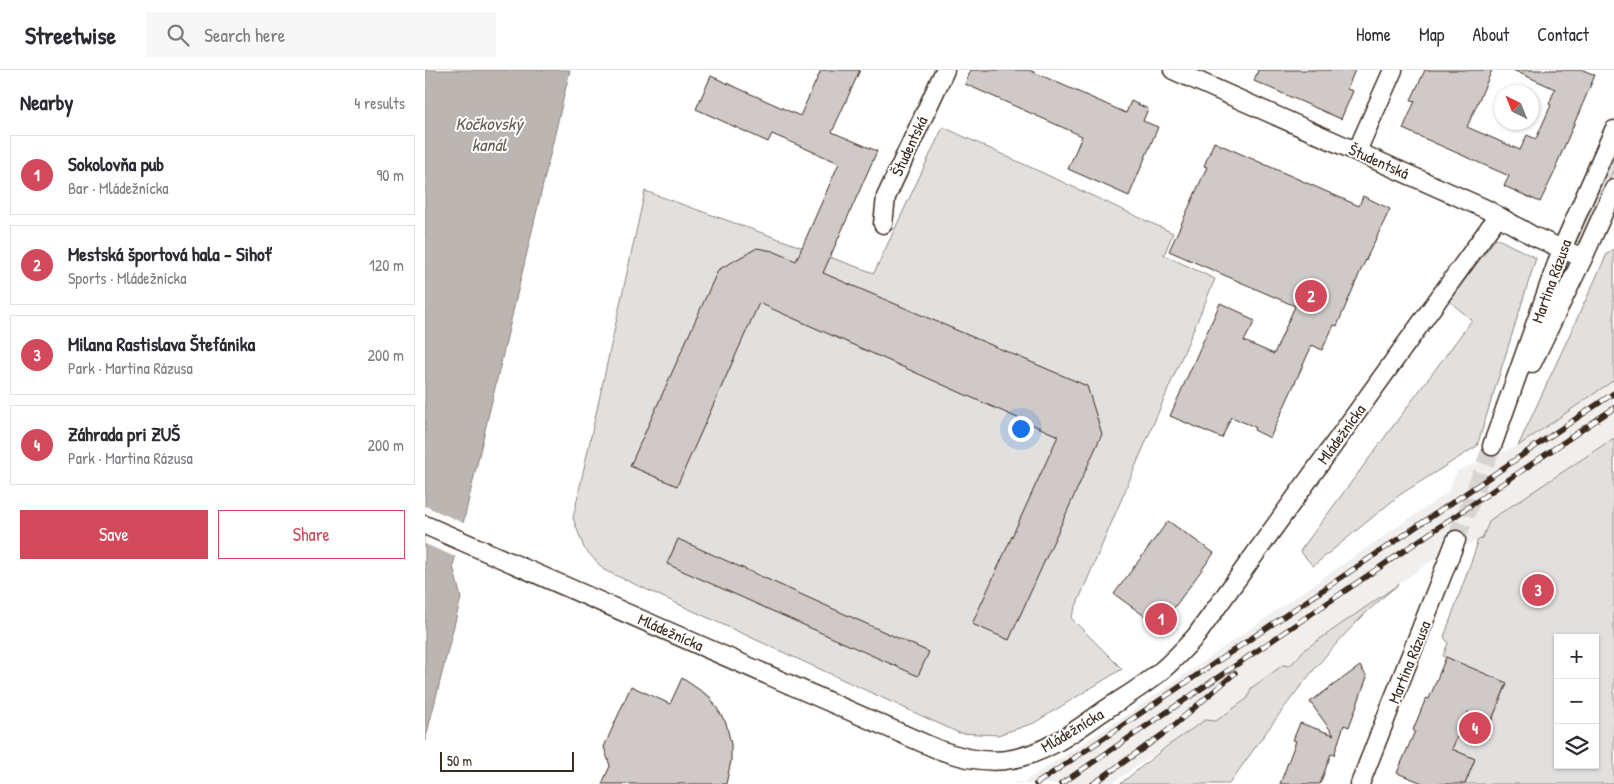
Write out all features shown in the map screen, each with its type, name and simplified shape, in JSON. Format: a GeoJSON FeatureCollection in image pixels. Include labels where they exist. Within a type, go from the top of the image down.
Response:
{"type":"FeatureCollection","features":[{"type":"Feature","properties":{"kind":"street","name":"Študentská"},"geometry":{"type":"LineString","coordinates":[[883,224],[885,196],[945,70]]}},
{"type":"Feature","properties":{"kind":"street","name":"Študentská"},"geometry":{"type":"LineString","coordinates":[[1173,70],[1486,210],[1533,236],[1583,258]]}},
{"type":"Feature","properties":{"kind":"street"},"geometry":{"type":"LineString","coordinates":[[1357,151],[1393,70]]}},
{"type":"Feature","properties":{"kind":"street","name":"Martina Rázusa"},"geometry":{"type":"LineString","coordinates":[[1614,130],[1561,249],[1495,441],[1614,189]]}},
{"type":"Feature","properties":{"kind":"street","name":"Mládežnícka"},"geometry":{"type":"LineString","coordinates":[[425,525],[937,749],[971,759],[990,761],[1027,756],[1065,738],[1152,678],[1179,655],[1196,636],[1498,216]]}},
{"type":"Feature","properties":{"kind":"street","name":"Martina Rázusa"},"geometry":{"type":"LineString","coordinates":[[1361,784],[1457,540]]}},
{"type":"Feature","properties":{"kind":"shaded area"},"geometry":{"type":"Polygon","coordinates":[[[943,127],[1173,233],[1164,255],[1215,279],[1071,618],[1122,669],[1034,723],[998,735],[959,733],[604,570],[584,548],[573,518],[645,191],[874,273],[943,127]]]}},
{"type":"Feature","properties":{"kind":"shaded area"},"geometry":{"type":"Polygon","coordinates":[[[1614,144],[1614,169],[1582,241],[1577,242],[1573,239],[1614,144]]]}},
{"type":"Feature","properties":{"kind":"shaded area"},"geometry":{"type":"Polygon","coordinates":[[[1496,238],[1536,258],[1477,446],[1401,494],[1313,566],[1300,551],[1472,320],[1449,301],[1496,238]]]}},
{"type":"Feature","properties":{"kind":"shaded area"},"geometry":{"type":"Polygon","coordinates":[[[1614,249],[1614,438],[1490,520],[1482,539],[1436,558],[1304,650],[1296,657],[1295,662],[1216,721],[1205,720],[1111,784],[1013,784],[1015,782],[1022,783],[1132,711],[1448,492],[1457,471],[1518,446],[1607,254],[1614,249]]]}},
{"type":"Feature","properties":{"kind":"shaded area"},"geometry":{"type":"Polygon","coordinates":[[[1614,249],[1614,380],[1518,446],[1607,254],[1614,249]]]}},
{"type":"Feature","properties":{"kind":"shaded area"},"geometry":{"type":"Polygon","coordinates":[[[1614,438],[1614,784],[1465,784],[1475,759],[1451,749],[1467,712],[1491,722],[1507,684],[1443,656],[1448,643],[1444,637],[1477,541],[1482,538],[1490,520],[1614,438]]]}},
{"type":"Feature","properties":{"kind":"shaded area"},"geometry":{"type":"Polygon","coordinates":[[[1399,584],[1374,605],[1328,653],[1287,704],[1229,784],[1120,784],[1166,747],[1205,720],[1216,721],[1248,698],[1251,688],[1283,665],[1289,666],[1304,650],[1399,584]]]}},
{"type":"Feature","properties":{"kind":"water","name":"Kočkovský kanál"},"geometry":{"type":"Polygon","coordinates":[[[425,70],[570,70],[453,566],[461,598],[425,741],[425,70]]]}},
{"type":"Feature","properties":{"kind":"pier"},"geometry":{"type":"Polygon","coordinates":[[[425,506],[466,524],[458,558],[425,544],[425,506]]]}},
{"type":"Feature","properties":{"kind":"building"},"geometry":{"type":"Polygon","coordinates":[[[821,70],[860,70],[832,132],[877,151],[823,273],[1087,386],[1102,434],[1009,640],[972,624],[1058,436],[759,303],[677,486],[630,466],[718,270],[757,248],[773,251],[796,261],[839,163],[772,134],[768,142],[696,109],[711,76],[800,116],[821,70]]]}},
{"type":"Feature","properties":{"kind":"building"},"geometry":{"type":"Polygon","coordinates":[[[971,70],[1029,70],[1126,113],[1131,101],[1148,109],[1143,121],[1158,127],[1129,196],[1068,169],[1082,136],[965,84],[971,70]]]}},
{"type":"Feature","properties":{"kind":"building"},"geometry":{"type":"Polygon","coordinates":[[[1258,70],[1355,70],[1347,89],[1353,91],[1341,119],[1254,81],[1258,70]]]}},
{"type":"Feature","properties":{"kind":"building"},"geometry":{"type":"Polygon","coordinates":[[[1425,70],[1492,70],[1467,127],[1520,150],[1527,135],[1536,139],[1551,105],[1549,104],[1555,89],[1513,70],[1583,70],[1595,75],[1557,167],[1540,202],[1504,186],[1509,176],[1403,129],[1415,101],[1411,100],[1425,70]]]}},
{"type":"Feature","properties":{"kind":"building"},"geometry":{"type":"Polygon","coordinates":[[[1214,142],[1359,206],[1363,196],[1390,209],[1337,326],[1334,325],[1322,350],[1312,345],[1270,438],[1254,430],[1255,427],[1231,417],[1222,438],[1170,416],[1220,303],[1255,321],[1244,341],[1274,354],[1295,306],[1169,251],[1207,167],[1204,166],[1214,142]]]}},
{"type":"Feature","properties":{"kind":"building"},"geometry":{"type":"Polygon","coordinates":[[[1168,521],[1214,553],[1160,627],[1114,594],[1168,521]]]}},
{"type":"Feature","properties":{"kind":"building"},"geometry":{"type":"Polygon","coordinates":[[[678,539],[929,652],[918,676],[667,564],[678,539]]]}},
{"type":"Feature","properties":{"kind":"building"},"geometry":{"type":"Polygon","coordinates":[[[1446,657],[1507,683],[1491,722],[1468,712],[1452,749],[1475,759],[1465,784],[1425,784],[1397,773],[1415,731],[1413,730],[1426,698],[1429,699],[1446,657]]]}},
{"type":"Feature","properties":{"kind":"building"},"geometry":{"type":"Polygon","coordinates":[[[1360,666],[1367,677],[1349,727],[1344,725],[1334,755],[1331,754],[1320,784],[1280,784],[1296,741],[1293,740],[1300,723],[1334,735],[1310,702],[1360,666]]]}},
{"type":"Feature","properties":{"kind":"building"},"geometry":{"type":"Polygon","coordinates":[[[682,678],[710,697],[726,723],[731,744],[731,761],[726,784],[602,784],[610,766],[604,747],[631,686],[670,704],[682,678]]]}},
{"type":"Feature","properties":{"kind":"tunnel"},"geometry":{"type":"LineString","coordinates":[[1456,540],[1492,446]]}},
{"type":"Feature","properties":{"kind":"railway"},"geometry":{"type":"LineString","coordinates":[[1036,784],[1614,393]]}},
{"type":"Feature","properties":{"kind":"railway"},"geometry":{"type":"LineString","coordinates":[[1061,784],[1614,408]]}},
{"type":"Feature","properties":{"kind":"railway"},"geometry":{"type":"LineString","coordinates":[[1093,784],[1166,732],[1235,673]]}},
{"type":"Feature","properties":{"kind":"place","name":"Mestská športová hala - Sihoť"},"geometry":{"type":"Point","coordinates":[1311,296]}},
{"type":"Feature","properties":{"kind":"place","name":"Milana Rastislava Štefánika"},"geometry":{"type":"Point","coordinates":[1538,590]}},
{"type":"Feature","properties":{"kind":"place","name":"Sokolovňa pub"},"geometry":{"type":"Point","coordinates":[1161,619]}},
{"type":"Feature","properties":{"kind":"place","name":"Záhrada pri ZUŠ"},"geometry":{"type":"Point","coordinates":[1475,728]}}]}
